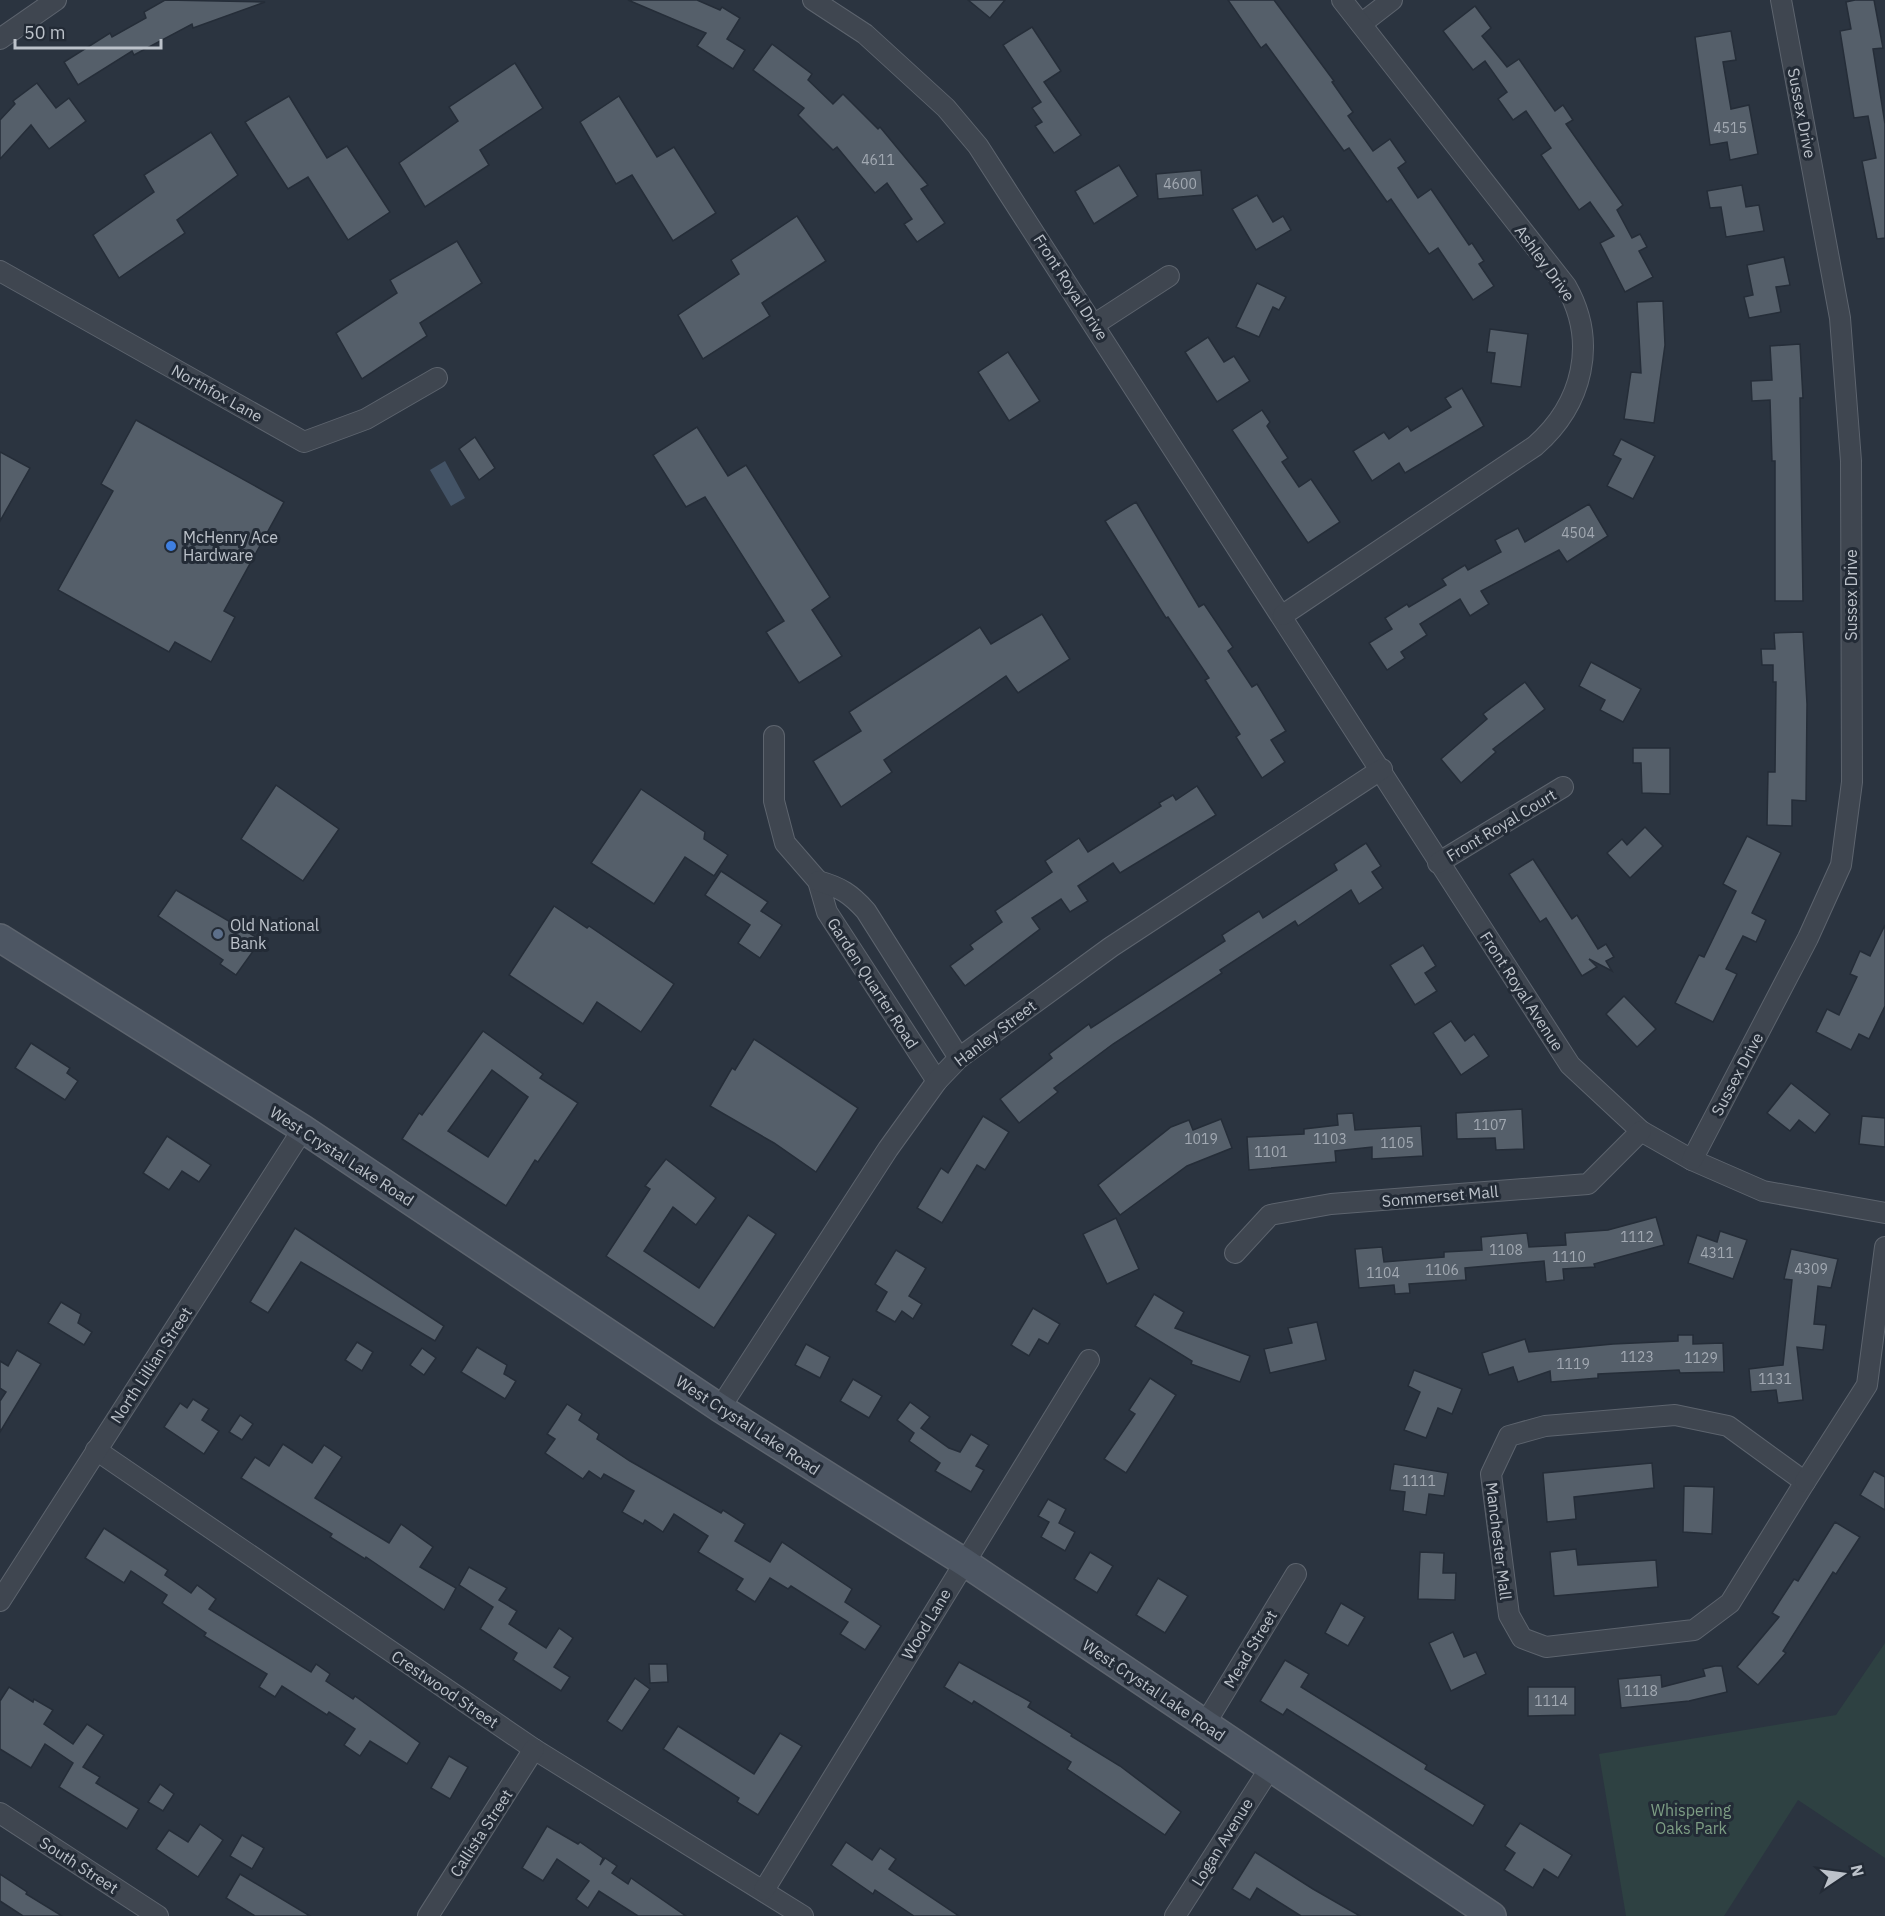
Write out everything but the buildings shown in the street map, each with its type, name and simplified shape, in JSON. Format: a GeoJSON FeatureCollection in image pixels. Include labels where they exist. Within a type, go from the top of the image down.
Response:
{"type":"FeatureCollection","features":[{"type":"Feature","properties":{"kind":"street"},"geometry":{"type":"LineString","coordinates":[[0,39],[56,0]]}},
{"type":"Feature","properties":{"kind":"street","name":"Front Royal Drive"},"geometry":{"type":"LineString","coordinates":[[813,0],[865,34],[946,108],[978,146],[1283,615]]}},
{"type":"Feature","properties":{"kind":"street","name":"Ashley Drive"},"geometry":{"type":"LineString","coordinates":[[1283,615],[1536,446],[1568,407],[1576,391],[1584,360],[1582,327],[1574,300],[1566,286],[1342,0]]}},
{"type":"Feature","properties":{"kind":"street"},"geometry":{"type":"LineString","coordinates":[[1361,24],[1392,0]]}},
{"type":"Feature","properties":{"kind":"street","name":"Sussex Drive"},"geometry":{"type":"LineString","coordinates":[[1692,1160],[1808,938],[1841,865],[1852,782],[1851,461],[1840,318],[1781,0]]}},
{"type":"Feature","properties":{"kind":"street","name":"Northfox Lane"},"geometry":{"type":"LineString","coordinates":[[0,271],[304,442],[366,419],[437,378]]}},
{"type":"Feature","properties":{"kind":"street"},"geometry":{"type":"LineString","coordinates":[[1095,324],[1169,276]]}},
{"type":"Feature","properties":{"kind":"street","name":"Front Royal Avenue"},"geometry":{"type":"LineString","coordinates":[[1283,615],[1382,769],[1438,863],[1570,1065],[1641,1131],[1692,1160],[1762,1191],[1885,1214]]}},
{"type":"Feature","properties":{"kind":"street","name":"Garden Quarter Road"},"geometry":{"type":"LineString","coordinates":[[774,736],[774,801],[785,843],[818,881],[827,912],[937,1081]]}},
{"type":"Feature","properties":{"kind":"street","name":"Hanley Street"},"geometry":{"type":"LineString","coordinates":[[720,1408],[888,1149],[937,1081],[960,1058],[1111,947],[1382,769]]}},
{"type":"Feature","properties":{"kind":"street","name":"Front Royal Court"},"geometry":{"type":"LineString","coordinates":[[1438,863],[1563,787]]}},
{"type":"Feature","properties":{"kind":"street","name":"Garden Quarter Road"},"geometry":{"type":"LineString","coordinates":[[818,881],[841,887],[854,896],[866,911],[960,1058]]}},
{"type":"Feature","properties":{"kind":"street","name":"West Crystal Lake Road"},"geometry":{"type":"LineString","coordinates":[[0,938],[303,1129],[720,1408],[964,1562],[1492,1916]]}},
{"type":"Feature","properties":{"kind":"street","name":"North Lillian Street"},"geometry":{"type":"LineString","coordinates":[[0,1601],[303,1129]]}},
{"type":"Feature","properties":{"kind":"street","name":"Sommerset Mall"},"geometry":{"type":"LineString","coordinates":[[1235,1253],[1270,1215],[1331,1204],[1588,1184],[1641,1131]]}},
{"type":"Feature","properties":{"kind":"street","name":"Manchester Mall"},"geometry":{"type":"LineString","coordinates":[[1805,1482],[1728,1426],[1676,1414],[1545,1426],[1509,1436],[1491,1474],[1509,1615],[1522,1638],[1546,1647],[1694,1630],[1730,1603],[1867,1385],[1885,1247]]}},
{"type":"Feature","properties":{"kind":"street","name":"Wood Lane"},"geometry":{"type":"LineString","coordinates":[[764,1890],[1089,1360]]}},
{"type":"Feature","properties":{"kind":"street","name":"Crestwood Street"},"geometry":{"type":"LineString","coordinates":[[96,1449],[534,1749],[803,1916]]}},
{"type":"Feature","properties":{"kind":"street","name":"Mead Street"},"geometry":{"type":"LineString","coordinates":[[1205,1724],[1296,1574]]}},
{"type":"Feature","properties":{"kind":"street","name":"Callista Street"},"geometry":{"type":"LineString","coordinates":[[428,1916],[534,1749]]}},
{"type":"Feature","properties":{"kind":"street","name":"Logan Avenue"},"geometry":{"type":"LineString","coordinates":[[1175,1916],[1270,1768]]}},
{"type":"Feature","properties":{"kind":"street","name":"South Street"},"geometry":{"type":"LineString","coordinates":[[0,1813],[158,1916]]}},
{"type":"Feature","properties":{"kind":"green space","name":"Whispering Oaks Park"},"geometry":{"type":"Polygon","coordinates":[[[1885,1643],[1885,1858],[1798,1800],[1724,1916],[1626,1916],[1599,1754],[1836,1715],[1885,1643]]]}},
{"type":"Feature","properties":{"kind":"water"},"geometry":{"type":"Polygon","coordinates":[[[445,461],[465,498],[451,506],[430,470],[445,461]]]}},
{"type":"Feature","properties":{"kind":"place","name":"McHenry Ace Hardware"},"geometry":{"type":"Point","coordinates":[171,546]}},
{"type":"Feature","properties":{"kind":"place","name":"Old National Bank"},"geometry":{"type":"Point","coordinates":[218,934]}}]}
